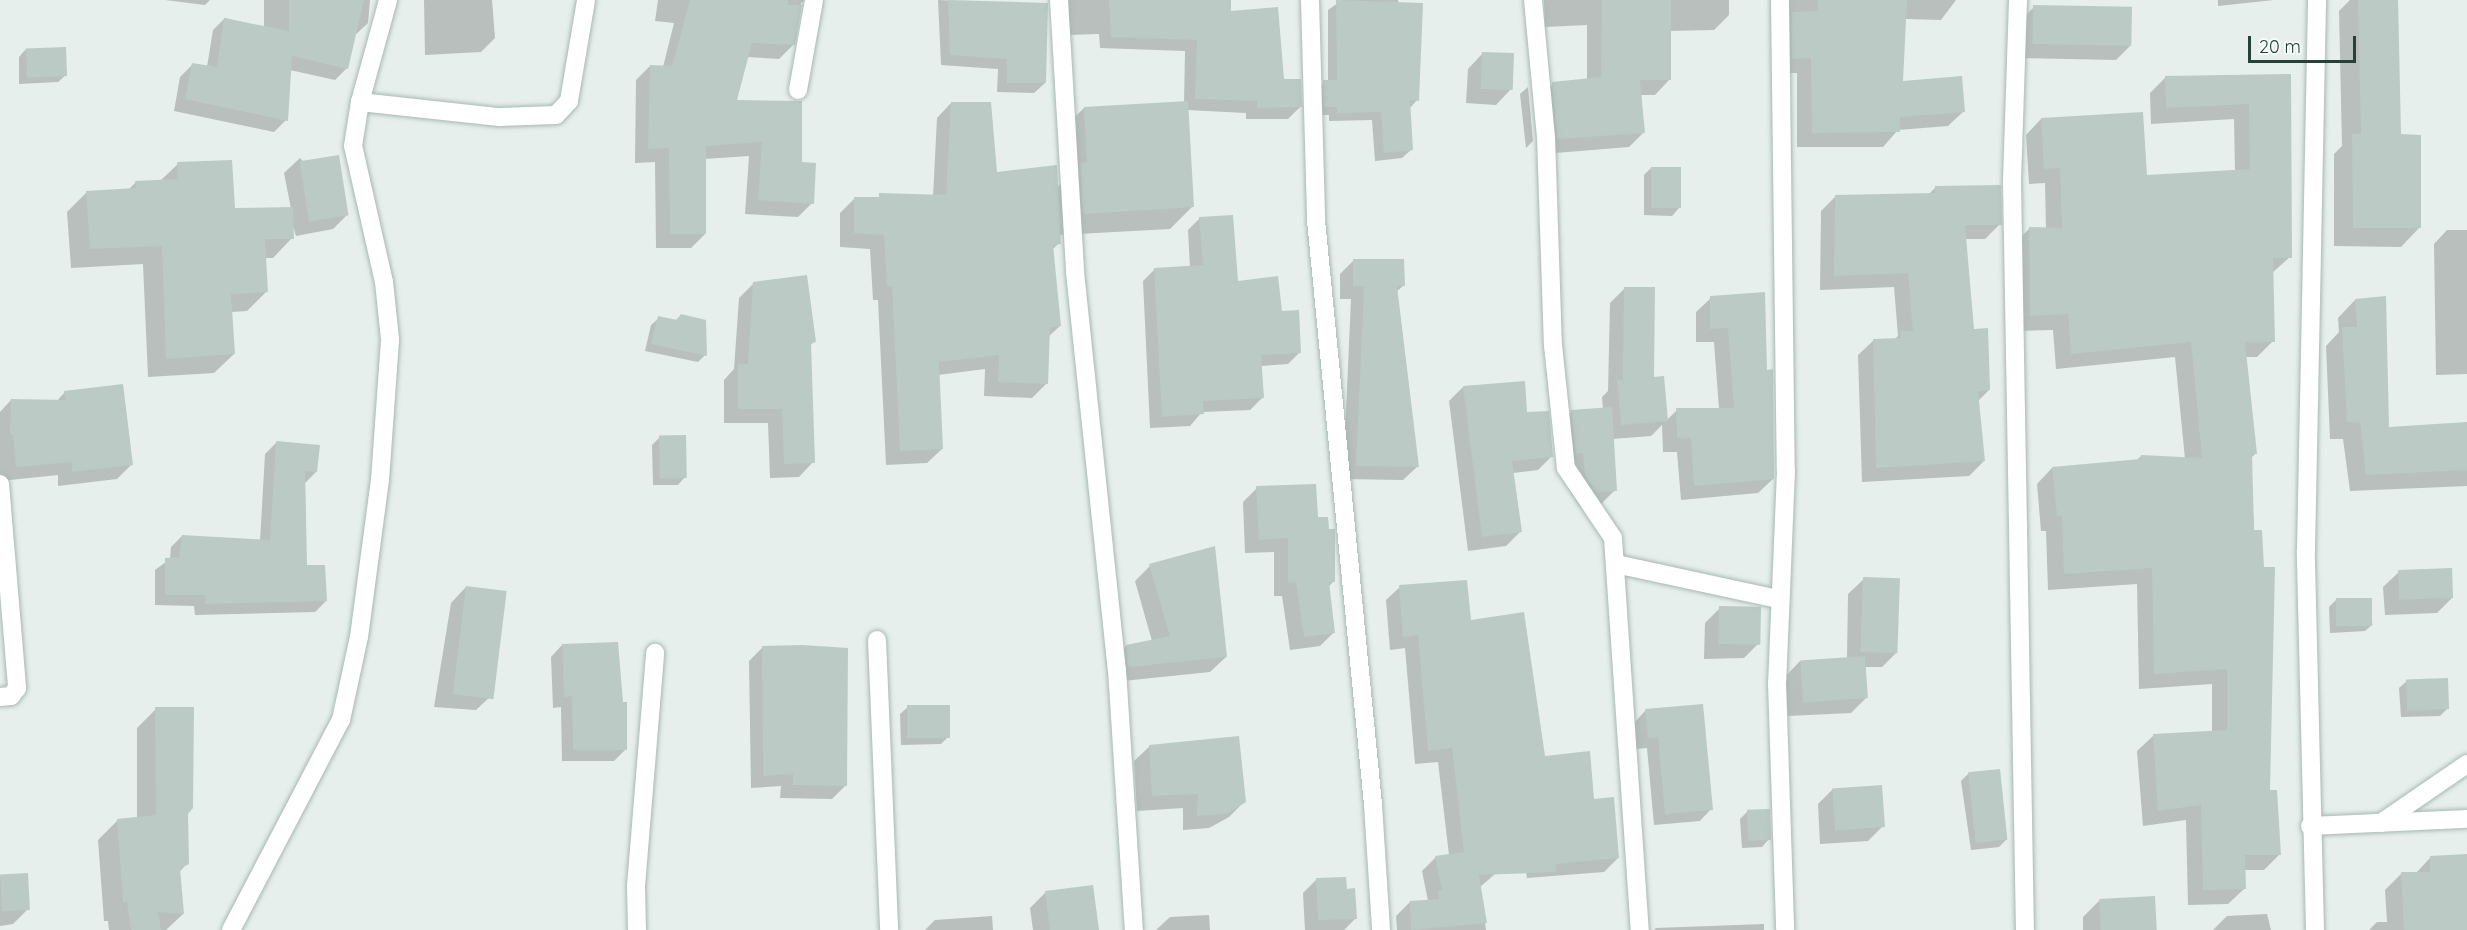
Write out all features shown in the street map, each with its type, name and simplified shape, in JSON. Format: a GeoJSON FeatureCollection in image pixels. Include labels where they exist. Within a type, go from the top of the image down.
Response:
{"type":"FeatureCollection","features":[{"type":"Feature","properties":{"kind":"street"},"geometry":{"type":"LineString","coordinates":[[231,930],[342,720],[359,637],[380,480],[390,339],[384,282],[353,146],[360,102],[388,0]]}},
{"type":"Feature","properties":{"kind":"street"},"geometry":{"type":"LineString","coordinates":[[360,102],[499,117],[556,115],[569,101],[586,0]]}},
{"type":"Feature","properties":{"kind":"street"},"geometry":{"type":"LineString","coordinates":[[798,90],[814,0]]}},
{"type":"Feature","properties":{"kind":"street"},"geometry":{"type":"LineString","coordinates":[[1059,0],[1075,272],[1117,670],[1134,930]]}},
{"type":"Feature","properties":{"kind":"street"},"geometry":{"type":"LineString","coordinates":[[1310,0],[1316,220],[1373,805],[1381,930]]}},
{"type":"Feature","properties":{"kind":"street"},"geometry":{"type":"LineString","coordinates":[[1533,0],[1546,137],[1552,345],[1566,468],[1613,538],[1640,930]]}},
{"type":"Feature","properties":{"kind":"street"},"geometry":{"type":"LineString","coordinates":[[1779,0],[1786,471],[1778,599],[1785,930]]}},
{"type":"Feature","properties":{"kind":"street"},"geometry":{"type":"LineString","coordinates":[[2018,0],[2012,181],[2025,930]]}},
{"type":"Feature","properties":{"kind":"street"},"geometry":{"type":"LineString","coordinates":[[2314,930],[2310,826],[2306,550],[2317,0]]}},
{"type":"Feature","properties":{"kind":"street"},"geometry":{"type":"LineString","coordinates":[[0,484],[17,688],[11,696],[0,697]]}},
{"type":"Feature","properties":{"kind":"street"},"geometry":{"type":"LineString","coordinates":[[1616,564],[1778,599]]}},
{"type":"Feature","properties":{"kind":"street"},"geometry":{"type":"LineString","coordinates":[[877,640],[889,930]]}},
{"type":"Feature","properties":{"kind":"street"},"geometry":{"type":"LineString","coordinates":[[637,930],[636,886],[655,653]]}},
{"type":"Feature","properties":{"kind":"street"},"geometry":{"type":"LineString","coordinates":[[2381,823],[2467,764]]}},
{"type":"Feature","properties":{"kind":"street"},"geometry":{"type":"LineString","coordinates":[[2310,826],[2467,819]]}},
{"type":"Feature","properties":{"kind":"building"},"geometry":{"type":"Polygon","coordinates":[[[289,0],[364,0],[348,69],[292,56],[288,121],[185,99],[192,63],[217,67],[224,18],[289,31],[289,0]]]}},
{"type":"Feature","properties":{"kind":"building"},"geometry":{"type":"Polygon","coordinates":[[[690,0],[788,0],[788,5],[802,5],[795,45],[752,43],[737,100],[802,101],[802,162],[816,163],[814,204],[758,200],[762,142],[706,146],[706,234],[670,234],[669,148],[648,149],[650,65],[672,66],[690,0]]]}},
{"type":"Feature","properties":{"kind":"building"},"geometry":{"type":"Polygon","coordinates":[[[948,0],[1048,3],[1046,83],[1007,83],[1007,59],[950,55],[948,0]]]}},
{"type":"Feature","properties":{"kind":"building"},"geometry":{"type":"Polygon","coordinates":[[[1109,0],[1231,0],[1231,11],[1278,7],[1284,79],[1301,79],[1302,107],[1257,108],[1257,101],[1195,99],[1197,40],[1111,37],[1109,0]]]}},
{"type":"Feature","properties":{"kind":"building"},"geometry":{"type":"Polygon","coordinates":[[[1336,0],[1423,3],[1419,101],[1410,100],[1413,150],[1384,153],[1381,112],[1337,113],[1337,107],[1324,107],[1323,80],[1337,80],[1336,0]]]}},
{"type":"Feature","properties":{"kind":"building"},"geometry":{"type":"Polygon","coordinates":[[[1602,0],[1671,0],[1671,80],[1640,80],[1645,133],[1557,139],[1552,82],[1601,77],[1602,0]]]}},
{"type":"Feature","properties":{"kind":"building"},"geometry":{"type":"Polygon","coordinates":[[[1818,0],[1907,0],[1903,81],[1962,76],[1965,112],[1900,117],[1900,132],[1812,133],[1811,58],[1792,59],[1792,12],[1818,11],[1818,0]]]}},
{"type":"Feature","properties":{"kind":"building"},"geometry":{"type":"Polygon","coordinates":[[[2358,0],[2398,0],[2401,134],[2421,135],[2421,228],[2353,228],[2352,134],[2361,134],[2358,0]]]}},
{"type":"Feature","properties":{"kind":"building"},"geometry":{"type":"Polygon","coordinates":[[[2033,5],[2132,7],[2131,46],[2032,44],[2033,5]]]}},
{"type":"Feature","properties":{"kind":"building"},"geometry":{"type":"Polygon","coordinates":[[[66,47],[67,76],[27,77],[26,48],[66,47]]]}},
{"type":"Feature","properties":{"kind":"building"},"geometry":{"type":"Polygon","coordinates":[[[1482,52],[1514,53],[1513,90],[1481,89],[1482,52]]]}},
{"type":"Feature","properties":{"kind":"building"},"geometry":{"type":"Polygon","coordinates":[[[2291,74],[2292,258],[2273,258],[2275,342],[2245,342],[2257,454],[2252,454],[2254,530],[2262,530],[2264,567],[2275,567],[2270,790],[2277,790],[2281,855],[2245,855],[2246,889],[2203,890],[2201,805],[2158,811],[2153,734],[2227,730],[2227,669],[2154,674],[2152,568],[2064,574],[2062,516],[2057,516],[2052,467],[2141,459],[2141,455],[2202,458],[2191,342],[2071,354],[2068,314],[2030,316],[2029,227],[2062,228],[2060,168],[2044,169],[2041,118],[2143,112],[2147,175],[2250,169],[2249,104],[2166,108],[2165,76],[2291,74]]]}},
{"type":"Feature","properties":{"kind":"building"},"geometry":{"type":"Polygon","coordinates":[[[1188,101],[1194,207],[1083,214],[1080,163],[1087,162],[1084,107],[1188,101]]]}},
{"type":"Feature","properties":{"kind":"building"},"geometry":{"type":"Polygon","coordinates":[[[951,102],[991,102],[997,172],[1057,165],[1061,244],[1053,245],[1061,326],[1050,327],[1048,384],[998,382],[999,355],[939,362],[943,449],[900,451],[892,286],[887,286],[884,235],[854,233],[854,197],[879,197],[879,193],[946,195],[951,102]]]}},
{"type":"Feature","properties":{"kind":"building"},"geometry":{"type":"Polygon","coordinates":[[[339,155],[349,215],[309,222],[299,161],[339,155]]]}},
{"type":"Feature","properties":{"kind":"building"},"geometry":{"type":"Polygon","coordinates":[[[232,160],[235,208],[293,207],[294,239],[265,239],[268,292],[231,294],[235,354],[166,359],[162,246],[90,249],[86,191],[136,188],[135,181],[178,179],[177,162],[232,160]]]}},
{"type":"Feature","properties":{"kind":"building"},"geometry":{"type":"Polygon","coordinates":[[[1651,167],[1681,167],[1681,208],[1651,208],[1651,167]]]}},
{"type":"Feature","properties":{"kind":"building"},"geometry":{"type":"Polygon","coordinates":[[[2001,185],[2002,225],[1965,225],[1974,329],[1988,328],[1990,390],[1978,391],[1985,461],[1876,468],[1873,339],[1901,338],[1900,331],[1913,331],[1908,273],[1834,276],[1835,195],[1935,193],[1935,186],[2001,185]]]}},
{"type":"Feature","properties":{"kind":"building"},"geometry":{"type":"Polygon","coordinates":[[[1233,215],[1238,281],[1278,276],[1282,311],[1299,310],[1301,353],[1261,355],[1264,398],[1203,401],[1204,414],[1162,417],[1154,268],[1203,265],[1199,217],[1233,215]]]}},
{"type":"Feature","properties":{"kind":"building"},"geometry":{"type":"Polygon","coordinates":[[[1353,259],[1404,259],[1405,286],[1397,286],[1419,467],[1356,466],[1364,286],[1353,286],[1353,259]]]}},
{"type":"Feature","properties":{"kind":"building"},"geometry":{"type":"Polygon","coordinates":[[[807,275],[816,342],[811,343],[815,463],[784,464],[782,409],[738,409],[738,364],[748,364],[753,282],[807,275]]]}},
{"type":"Feature","properties":{"kind":"building"},"geometry":{"type":"Polygon","coordinates":[[[1624,287],[1655,287],[1654,377],[1664,376],[1668,421],[1621,425],[1617,380],[1623,380],[1624,287]]]}},
{"type":"Feature","properties":{"kind":"building"},"geometry":{"type":"Polygon","coordinates":[[[1765,292],[1767,370],[1773,369],[1774,479],[1694,486],[1691,438],[1677,438],[1676,408],[1734,408],[1728,328],[1710,329],[1710,296],[1765,292]]]}},
{"type":"Feature","properties":{"kind":"building"},"geometry":{"type":"Polygon","coordinates":[[[2386,296],[2389,427],[2467,422],[2467,470],[2366,475],[2360,422],[2347,422],[2342,327],[2357,327],[2355,299],[2386,296]]]}},
{"type":"Feature","properties":{"kind":"building"},"geometry":{"type":"Polygon","coordinates":[[[681,314],[706,320],[707,356],[651,344],[658,316],[677,320],[681,314]]]}},
{"type":"Feature","properties":{"kind":"building"},"geometry":{"type":"Polygon","coordinates":[[[1525,381],[1527,412],[1549,411],[1553,457],[1512,461],[1522,532],[1482,537],[1463,386],[1525,381]]]}},
{"type":"Feature","properties":{"kind":"building"},"geometry":{"type":"Polygon","coordinates":[[[123,384],[133,465],[72,472],[72,462],[16,467],[13,435],[10,435],[11,399],[66,400],[64,391],[123,384]]]}},
{"type":"Feature","properties":{"kind":"building"},"geometry":{"type":"Polygon","coordinates":[[[1612,407],[1617,491],[1596,492],[1585,475],[1583,453],[1576,454],[1571,410],[1612,407]]]}},
{"type":"Feature","properties":{"kind":"building"},"geometry":{"type":"Polygon","coordinates":[[[659,435],[686,435],[687,478],[660,478],[659,435]]]}},
{"type":"Feature","properties":{"kind":"building"},"geometry":{"type":"Polygon","coordinates":[[[276,441],[320,445],[317,472],[305,471],[307,565],[325,565],[327,601],[205,604],[205,595],[165,595],[165,558],[179,557],[182,535],[270,540],[276,441]]]}},
{"type":"Feature","properties":{"kind":"building"},"geometry":{"type":"Polygon","coordinates":[[[1316,484],[1318,517],[1328,517],[1329,529],[1335,529],[1335,582],[1329,582],[1335,633],[1304,637],[1296,582],[1288,582],[1288,538],[1259,540],[1256,486],[1316,484]]]}},
{"type":"Feature","properties":{"kind":"building"},"geometry":{"type":"Polygon","coordinates":[[[1215,546],[1227,657],[1128,667],[1126,645],[1170,636],[1149,564],[1215,546]]]}},
{"type":"Feature","properties":{"kind":"building"},"geometry":{"type":"Polygon","coordinates":[[[2452,568],[2453,598],[2399,600],[2398,570],[2452,568]]]}},
{"type":"Feature","properties":{"kind":"building"},"geometry":{"type":"Polygon","coordinates":[[[1863,577],[1900,578],[1897,653],[1860,652],[1863,577]]]}},
{"type":"Feature","properties":{"kind":"building"},"geometry":{"type":"Polygon","coordinates":[[[1467,580],[1471,620],[1524,612],[1545,756],[1590,751],[1594,799],[1614,797],[1619,858],[1556,864],[1556,872],[1479,875],[1487,923],[1411,930],[1410,901],[1439,899],[1438,891],[1442,890],[1435,856],[1464,852],[1452,748],[1428,751],[1418,635],[1403,637],[1399,585],[1467,580]]]}},
{"type":"Feature","properties":{"kind":"building"},"geometry":{"type":"Polygon","coordinates":[[[466,586],[507,591],[493,699],[453,694],[466,586]]]}},
{"type":"Feature","properties":{"kind":"building"},"geometry":{"type":"Polygon","coordinates":[[[2336,598],[2372,598],[2372,626],[2336,626],[2336,598]]]}},
{"type":"Feature","properties":{"kind":"building"},"geometry":{"type":"Polygon","coordinates":[[[1719,606],[1761,607],[1760,645],[1718,644],[1719,606]]]}},
{"type":"Feature","properties":{"kind":"building"},"geometry":{"type":"Polygon","coordinates":[[[618,642],[623,702],[627,702],[627,750],[573,750],[572,696],[564,697],[562,644],[618,642]]]}},
{"type":"Feature","properties":{"kind":"building"},"geometry":{"type":"Polygon","coordinates":[[[802,645],[848,648],[847,786],[793,785],[793,774],[763,776],[762,646],[802,645]]]}},
{"type":"Feature","properties":{"kind":"building"},"geometry":{"type":"Polygon","coordinates":[[[1865,656],[1868,698],[1803,702],[1800,661],[1865,656]]]}},
{"type":"Feature","properties":{"kind":"building"},"geometry":{"type":"Polygon","coordinates":[[[2448,678],[2449,709],[2407,710],[2406,679],[2448,678]]]}},
{"type":"Feature","properties":{"kind":"building"},"geometry":{"type":"Polygon","coordinates":[[[1703,704],[1713,810],[1665,814],[1658,737],[1648,738],[1645,709],[1703,704]]]}},
{"type":"Feature","properties":{"kind":"building"},"geometry":{"type":"Polygon","coordinates":[[[907,705],[950,705],[950,738],[907,738],[907,705]]]}},
{"type":"Feature","properties":{"kind":"building"},"geometry":{"type":"Polygon","coordinates":[[[155,707],[194,707],[193,808],[188,814],[189,864],[180,868],[184,914],[158,912],[161,930],[131,930],[127,902],[123,902],[117,819],[156,815],[155,707]]]}},
{"type":"Feature","properties":{"kind":"building"},"geometry":{"type":"Polygon","coordinates":[[[1239,736],[1246,802],[1226,814],[1197,816],[1198,794],[1152,796],[1149,745],[1239,736]]]}},
{"type":"Feature","properties":{"kind":"building"},"geometry":{"type":"Polygon","coordinates":[[[2000,769],[2007,840],[1976,843],[1968,772],[2000,769]]]}},
{"type":"Feature","properties":{"kind":"building"},"geometry":{"type":"Polygon","coordinates":[[[1882,785],[1885,827],[1835,830],[1832,788],[1882,785]]]}},
{"type":"Feature","properties":{"kind":"building"},"geometry":{"type":"Polygon","coordinates":[[[1770,809],[1771,840],[1748,841],[1747,810],[1770,809]]]}},
{"type":"Feature","properties":{"kind":"building"},"geometry":{"type":"Polygon","coordinates":[[[2467,854],[2467,930],[2404,930],[2401,872],[2430,872],[2430,856],[2467,854]]]}},
{"type":"Feature","properties":{"kind":"building"},"geometry":{"type":"Polygon","coordinates":[[[28,873],[30,910],[2,911],[0,874],[28,873]]]}},
{"type":"Feature","properties":{"kind":"building"},"geometry":{"type":"Polygon","coordinates":[[[1346,877],[1347,889],[1355,888],[1357,919],[1318,920],[1316,878],[1346,877]]]}},
{"type":"Feature","properties":{"kind":"building"},"geometry":{"type":"Polygon","coordinates":[[[1093,885],[1099,930],[1050,930],[1045,891],[1093,885]]]}},
{"type":"Feature","properties":{"kind":"building"},"geometry":{"type":"Polygon","coordinates":[[[2155,896],[2157,930],[2101,930],[2099,899],[2155,896]]]}}]}
